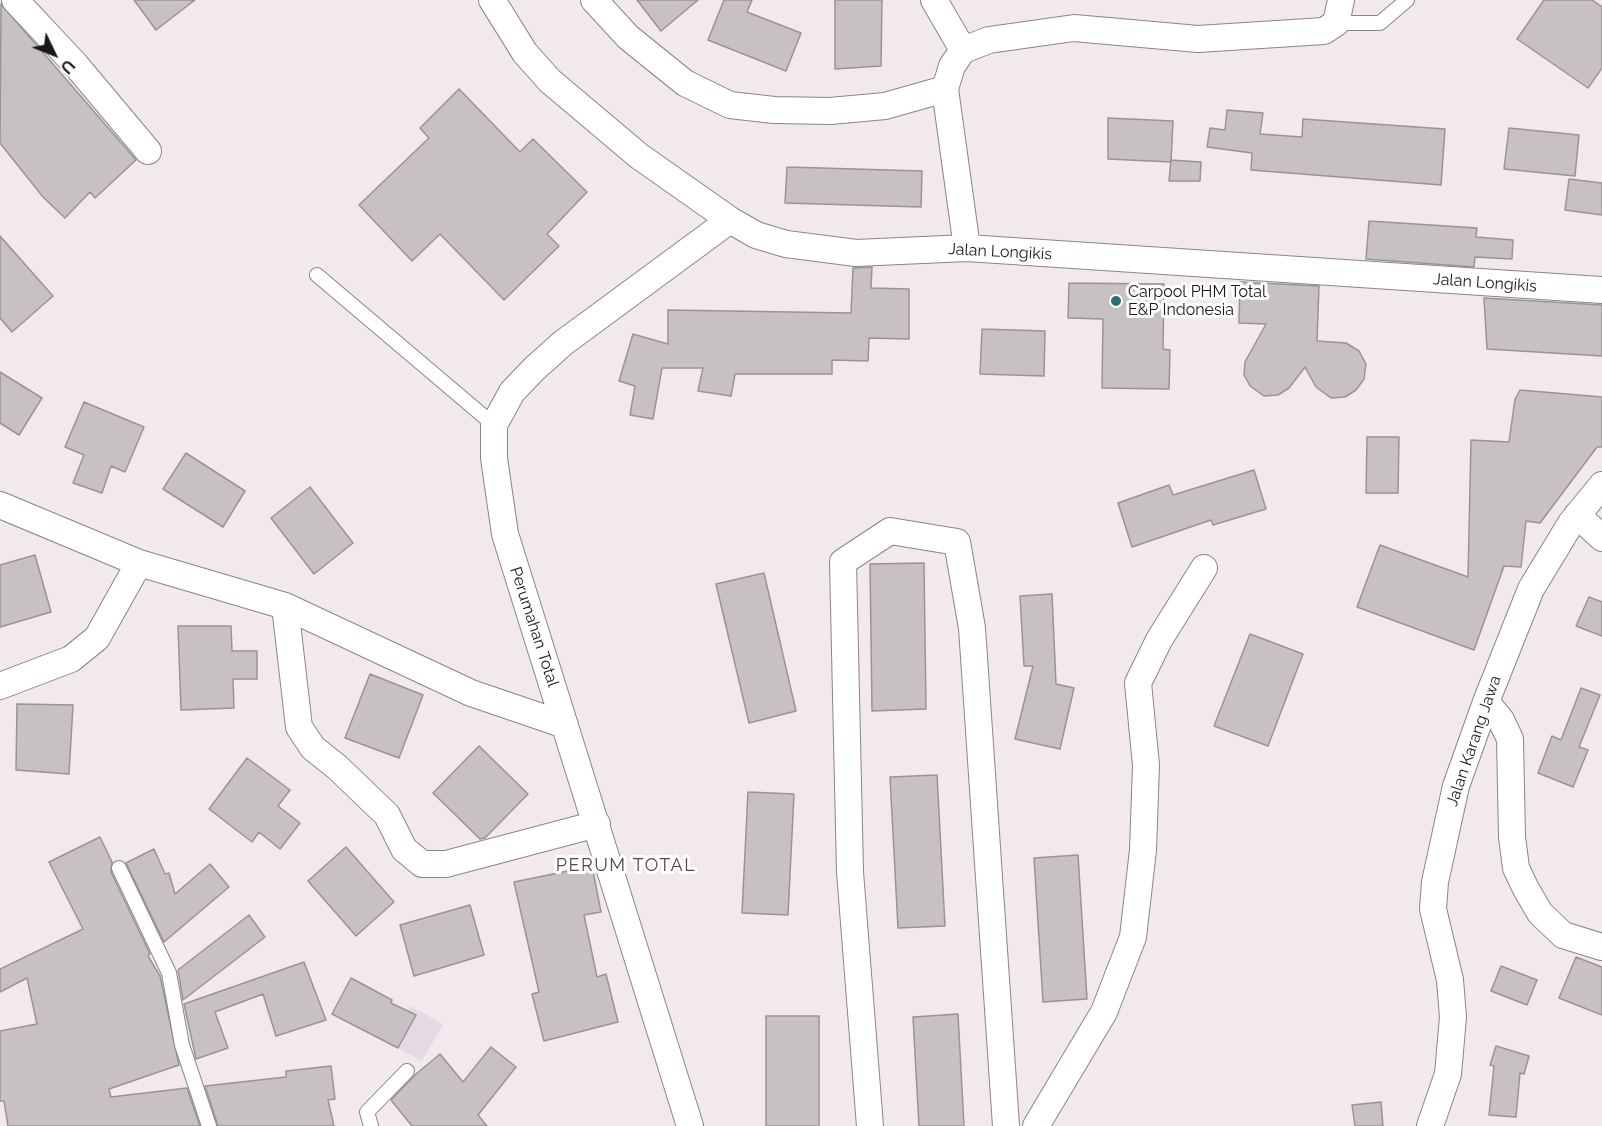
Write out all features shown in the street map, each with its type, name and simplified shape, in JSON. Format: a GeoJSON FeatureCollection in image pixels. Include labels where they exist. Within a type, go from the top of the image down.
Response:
{"type":"FeatureCollection","features":[{"type":"Feature","properties":{"kind":"street"},"geometry":{"type":"LineString","coordinates":[[15,0],[75,64],[148,152]]}},
{"type":"Feature","properties":{"kind":"street","name":"Jalan Longikis"},"geometry":{"type":"LineString","coordinates":[[492,0],[525,53],[550,81],[639,156],[730,220],[756,235],[786,244],[856,253],[967,248],[1602,290]]}},
{"type":"Feature","properties":{"kind":"street"},"geometry":{"type":"LineString","coordinates":[[594,0],[627,37],[685,83],[730,105],[774,110],[830,111],[885,106],[945,90]]}},
{"type":"Feature","properties":{"kind":"street"},"geometry":{"type":"LineString","coordinates":[[934,0],[963,50]]}},
{"type":"Feature","properties":{"kind":"street"},"geometry":{"type":"LineString","coordinates":[[967,248],[945,90],[952,66],[963,50],[1010,36],[1074,28],[1198,39],[1324,31],[1339,12]]}},
{"type":"Feature","properties":{"kind":"street","name":"Perumahan Total"},"geometry":{"type":"LineString","coordinates":[[690,1126],[505,534],[494,458],[494,425],[512,392],[563,343],[730,220]]}},
{"type":"Feature","properties":{"kind":"street","name":"Jalan Karang Jawa"},"geometry":{"type":"LineString","coordinates":[[1430,1126],[1448,1074],[1453,1017],[1450,980],[1433,909],[1435,882],[1456,786],[1486,702],[1531,589],[1576,515],[1602,485]]}},
{"type":"Feature","properties":{"kind":"street"},"geometry":{"type":"LineString","coordinates":[[0,505],[139,563],[285,606],[471,693],[565,725]]}},
{"type":"Feature","properties":{"kind":"street"},"geometry":{"type":"LineString","coordinates":[[1576,515],[1602,538]]}},
{"type":"Feature","properties":{"kind":"street"},"geometry":{"type":"LineString","coordinates":[[870,1126],[850,872],[843,562],[890,531],[957,542],[972,628],[1006,1126]]}},
{"type":"Feature","properties":{"kind":"street"},"geometry":{"type":"LineString","coordinates":[[0,686],[71,659],[97,638],[139,563]]}},
{"type":"Feature","properties":{"kind":"street"},"geometry":{"type":"LineString","coordinates":[[1036,1126],[1104,1012],[1132,937],[1143,850],[1146,765],[1138,682],[1159,640],[1204,568]]}},
{"type":"Feature","properties":{"kind":"street"},"geometry":{"type":"LineString","coordinates":[[285,606],[299,726],[313,747],[387,815],[404,849],[422,864],[446,864],[597,824]]}},
{"type":"Feature","properties":{"kind":"street"},"geometry":{"type":"LineString","coordinates":[[1486,702],[1501,720],[1510,739],[1512,837],[1516,868],[1540,913],[1563,935],[1602,947]]}},
{"type":"Feature","properties":{"kind":"lane"},"geometry":{"type":"LineString","coordinates":[[1339,12],[1380,22],[1407,0]]}},
{"type":"Feature","properties":{"kind":"lane"},"geometry":{"type":"LineString","coordinates":[[318,274],[494,425]]}},
{"type":"Feature","properties":{"kind":"lane"},"geometry":{"type":"LineString","coordinates":[[119,868],[169,973],[182,1044],[209,1126]]}},
{"type":"Feature","properties":{"kind":"lane"},"geometry":{"type":"LineString","coordinates":[[372,1126],[367,1112],[407,1071]]}},
{"type":"Feature","properties":{"kind":"shaded area"},"geometry":{"type":"Polygon","coordinates":[[[410,1006],[443,1024],[422,1061],[389,1043],[410,1006]]]}},
{"type":"Feature","properties":{"kind":"building"},"geometry":{"type":"Polygon","coordinates":[[[134,0],[195,0],[156,30],[134,0]]]}},
{"type":"Feature","properties":{"kind":"building"},"geometry":{"type":"Polygon","coordinates":[[[637,0],[698,0],[661,31],[637,0]]]}},
{"type":"Feature","properties":{"kind":"building"},"geometry":{"type":"Polygon","coordinates":[[[724,0],[752,0],[747,12],[801,33],[786,71],[708,40],[724,0]]]}},
{"type":"Feature","properties":{"kind":"building"},"geometry":{"type":"Polygon","coordinates":[[[835,0],[882,0],[881,66],[835,69],[835,0]]]}},
{"type":"Feature","properties":{"kind":"building"},"geometry":{"type":"Polygon","coordinates":[[[1544,0],[1592,0],[1602,7],[1602,68],[1588,88],[1517,39],[1544,0]]]}},
{"type":"Feature","properties":{"kind":"building"},"geometry":{"type":"Polygon","coordinates":[[[1,4],[136,160],[95,198],[90,192],[65,218],[43,197],[0,143],[1,4]]]}},
{"type":"Feature","properties":{"kind":"building"},"geometry":{"type":"Polygon","coordinates":[[[459,89],[520,152],[533,139],[587,192],[547,234],[559,246],[504,300],[440,234],[412,261],[359,205],[429,138],[420,128],[459,89]]]}},
{"type":"Feature","properties":{"kind":"building"},"geometry":{"type":"Polygon","coordinates":[[[1227,110],[1263,113],[1260,134],[1302,137],[1303,119],[1445,129],[1441,185],[1251,170],[1252,153],[1207,147],[1210,128],[1225,130],[1227,110]]]}},
{"type":"Feature","properties":{"kind":"building"},"geometry":{"type":"Polygon","coordinates":[[[1108,118],[1173,121],[1171,162],[1108,159],[1108,118]]]}},
{"type":"Feature","properties":{"kind":"building"},"geometry":{"type":"Polygon","coordinates":[[[1509,128],[1579,135],[1575,176],[1504,169],[1509,128]]]}},
{"type":"Feature","properties":{"kind":"building"},"geometry":{"type":"Polygon","coordinates":[[[1171,160],[1201,162],[1200,181],[1169,181],[1171,160]]]}},
{"type":"Feature","properties":{"kind":"building"},"geometry":{"type":"Polygon","coordinates":[[[787,167],[922,171],[921,207],[785,203],[787,167]]]}},
{"type":"Feature","properties":{"kind":"building"},"geometry":{"type":"Polygon","coordinates":[[[1569,179],[1602,183],[1602,215],[1565,210],[1569,179]]]}},
{"type":"Feature","properties":{"kind":"building"},"geometry":{"type":"Polygon","coordinates":[[[1369,221],[1477,228],[1476,237],[1513,240],[1512,259],[1475,257],[1474,267],[1366,259],[1369,221]]]}},
{"type":"Feature","properties":{"kind":"building"},"geometry":{"type":"Polygon","coordinates":[[[0,236],[53,296],[12,332],[0,318],[0,236]]]}},
{"type":"Feature","properties":{"kind":"building"},"geometry":{"type":"Polygon","coordinates":[[[872,267],[871,288],[909,289],[909,339],[869,338],[868,361],[832,360],[832,374],[735,374],[731,396],[698,391],[703,368],[662,368],[653,419],[630,415],[635,386],[619,381],[633,334],[668,344],[668,310],[851,313],[853,268],[872,267]]]}},
{"type":"Feature","properties":{"kind":"building"},"geometry":{"type":"Polygon","coordinates":[[[1240,282],[1319,286],[1317,341],[1346,343],[1359,351],[1366,364],[1364,379],[1356,390],[1345,397],[1331,398],[1316,387],[1305,367],[1289,388],[1278,395],[1264,396],[1250,386],[1244,375],[1245,362],[1266,324],[1239,323],[1240,282]]]}},
{"type":"Feature","properties":{"kind":"building"},"geometry":{"type":"Polygon","coordinates":[[[1069,283],[1164,284],[1163,349],[1170,350],[1169,389],[1102,388],[1103,319],[1068,318],[1069,283]]]}},
{"type":"Feature","properties":{"kind":"building"},"geometry":{"type":"Polygon","coordinates":[[[1484,298],[1602,305],[1602,356],[1487,349],[1484,298]]]}},
{"type":"Feature","properties":{"kind":"building"},"geometry":{"type":"Polygon","coordinates":[[[982,329],[1045,331],[1044,376],[980,374],[982,329]]]}},
{"type":"Feature","properties":{"kind":"building"},"geometry":{"type":"Polygon","coordinates":[[[0,372],[42,398],[19,435],[0,423],[0,372]]]}},
{"type":"Feature","properties":{"kind":"building"},"geometry":{"type":"Polygon","coordinates":[[[1520,390],[1602,397],[1602,447],[1597,447],[1540,523],[1526,521],[1521,567],[1504,566],[1474,650],[1357,607],[1380,545],[1468,577],[1471,440],[1509,442],[1515,399],[1520,390]]]}},
{"type":"Feature","properties":{"kind":"building"},"geometry":{"type":"Polygon","coordinates":[[[84,402],[144,427],[125,472],[111,466],[102,493],[73,483],[84,455],[65,447],[84,402]]]}},
{"type":"Feature","properties":{"kind":"building"},"geometry":{"type":"Polygon","coordinates":[[[1367,437],[1399,437],[1398,493],[1366,493],[1367,437]]]}},
{"type":"Feature","properties":{"kind":"building"},"geometry":{"type":"Polygon","coordinates":[[[186,453],[245,491],[223,527],[163,489],[186,453]]]}},
{"type":"Feature","properties":{"kind":"building"},"geometry":{"type":"Polygon","coordinates":[[[1254,470],[1266,509],[1213,525],[1211,520],[1132,547],[1118,503],[1169,485],[1173,495],[1254,470]]]}},
{"type":"Feature","properties":{"kind":"building"},"geometry":{"type":"Polygon","coordinates":[[[310,487],[353,543],[314,574],[271,518],[310,487]]]}},
{"type":"Feature","properties":{"kind":"building"},"geometry":{"type":"Polygon","coordinates":[[[35,555],[51,612],[0,627],[0,565],[35,555]]]}},
{"type":"Feature","properties":{"kind":"building"},"geometry":{"type":"Polygon","coordinates":[[[924,563],[926,709],[872,711],[870,564],[924,563]]]}},
{"type":"Feature","properties":{"kind":"building"},"geometry":{"type":"Polygon","coordinates":[[[764,573],[796,711],[749,723],[716,584],[764,573]]]}},
{"type":"Feature","properties":{"kind":"building"},"geometry":{"type":"Polygon","coordinates":[[[1052,594],[1056,684],[1074,688],[1060,749],[1015,739],[1033,666],[1024,666],[1020,596],[1052,594]]]}},
{"type":"Feature","properties":{"kind":"building"},"geometry":{"type":"Polygon","coordinates":[[[1589,597],[1602,602],[1602,636],[1576,626],[1589,597]]]}},
{"type":"Feature","properties":{"kind":"building"},"geometry":{"type":"Polygon","coordinates":[[[178,626],[231,626],[232,651],[257,651],[257,679],[233,679],[234,708],[181,710],[178,626]]]}},
{"type":"Feature","properties":{"kind":"building"},"geometry":{"type":"Polygon","coordinates":[[[1250,634],[1303,654],[1268,746],[1214,726],[1250,634]]]}},
{"type":"Feature","properties":{"kind":"building"},"geometry":{"type":"Polygon","coordinates":[[[370,674],[423,695],[399,758],[345,738],[370,674]]]}},
{"type":"Feature","properties":{"kind":"building"},"geometry":{"type":"Polygon","coordinates":[[[1581,688],[1600,695],[1579,747],[1588,750],[1573,787],[1538,773],[1552,736],[1561,740],[1581,688]]]}},
{"type":"Feature","properties":{"kind":"building"},"geometry":{"type":"Polygon","coordinates":[[[17,704],[73,705],[69,774],[16,770],[17,704]]]}},
{"type":"Feature","properties":{"kind":"building"},"geometry":{"type":"Polygon","coordinates":[[[479,746],[528,794],[485,838],[480,839],[433,793],[479,746]]]}},
{"type":"Feature","properties":{"kind":"building"},"geometry":{"type":"Polygon","coordinates":[[[247,758],[290,790],[278,806],[300,823],[280,849],[259,832],[252,842],[209,809],[247,758]]]}},
{"type":"Feature","properties":{"kind":"building"},"geometry":{"type":"Polygon","coordinates":[[[937,775],[945,926],[898,928],[890,777],[937,775]]]}},
{"type":"Feature","properties":{"kind":"building"},"geometry":{"type":"Polygon","coordinates":[[[748,792],[794,794],[788,915],[742,913],[748,792]]]}},
{"type":"Feature","properties":{"kind":"building"},"geometry":{"type":"Polygon","coordinates":[[[100,837],[112,862],[111,872],[150,954],[148,956],[160,976],[179,1065],[109,1089],[111,1097],[187,1088],[200,1126],[8,1126],[4,1101],[0,1101],[0,1031],[37,1024],[27,978],[0,992],[0,969],[83,929],[49,862],[100,837]]]}},
{"type":"Feature","properties":{"kind":"building"},"geometry":{"type":"Polygon","coordinates":[[[346,847],[394,902],[356,936],[308,881],[346,847]]]}},
{"type":"Feature","properties":{"kind":"building"},"geometry":{"type":"Polygon","coordinates":[[[154,849],[165,874],[169,873],[175,894],[210,864],[229,887],[164,942],[126,863],[154,849]]]}},
{"type":"Feature","properties":{"kind":"building"},"geometry":{"type":"Polygon","coordinates":[[[1078,855],[1087,999],[1043,1002],[1034,858],[1078,855]]]}},
{"type":"Feature","properties":{"kind":"building"},"geometry":{"type":"Polygon","coordinates":[[[592,866],[601,912],[584,915],[597,977],[606,974],[618,1022],[544,1041],[532,994],[539,992],[514,882],[592,866]]]}},
{"type":"Feature","properties":{"kind":"building"},"geometry":{"type":"Polygon","coordinates":[[[470,905],[484,955],[414,976],[400,925],[470,905]]]}},
{"type":"Feature","properties":{"kind":"building"},"geometry":{"type":"Polygon","coordinates":[[[249,915],[265,937],[183,1000],[178,970],[249,915]]]}},
{"type":"Feature","properties":{"kind":"building"},"geometry":{"type":"Polygon","coordinates":[[[1576,957],[1602,967],[1602,1015],[1559,998],[1576,957]]]}},
{"type":"Feature","properties":{"kind":"building"},"geometry":{"type":"Polygon","coordinates":[[[304,962],[326,1020],[276,1036],[263,994],[215,1012],[228,1048],[196,1059],[184,1004],[304,962]]]}},
{"type":"Feature","properties":{"kind":"building"},"geometry":{"type":"Polygon","coordinates":[[[1501,966],[1537,980],[1527,1005],[1491,991],[1501,966]]]}},
{"type":"Feature","properties":{"kind":"building"},"geometry":{"type":"Polygon","coordinates":[[[351,978],[392,1000],[391,1003],[416,1015],[398,1048],[332,1014],[351,978]]]}},
{"type":"Feature","properties":{"kind":"building"},"geometry":{"type":"Polygon","coordinates":[[[958,1014],[964,1126],[919,1126],[913,1017],[958,1014]]]}},
{"type":"Feature","properties":{"kind":"building"},"geometry":{"type":"Polygon","coordinates":[[[766,1016],[819,1016],[819,1126],[766,1126],[766,1016]]]}},
{"type":"Feature","properties":{"kind":"building"},"geometry":{"type":"Polygon","coordinates":[[[1496,1046],[1529,1056],[1524,1074],[1520,1073],[1516,1117],[1489,1115],[1494,1066],[1490,1065],[1496,1046]]]}},
{"type":"Feature","properties":{"kind":"building"},"geometry":{"type":"Polygon","coordinates":[[[491,1047],[516,1067],[478,1115],[487,1126],[412,1126],[391,1100],[416,1074],[440,1054],[463,1082],[491,1047]]]}},
{"type":"Feature","properties":{"kind":"building"},"geometry":{"type":"Polygon","coordinates":[[[331,1066],[335,1099],[328,1100],[334,1126],[218,1126],[205,1086],[286,1077],[286,1071],[331,1066]]]}},
{"type":"Feature","properties":{"kind":"building"},"geometry":{"type":"Polygon","coordinates":[[[1381,1102],[1383,1126],[1355,1126],[1352,1105],[1381,1102]]]}},
{"type":"Feature","properties":{"kind":"place","name":"Carpool PHM Total E&P Indonesia"},"geometry":{"type":"Point","coordinates":[1116,301]}},
{"type":"Feature","properties":{"kind":"district","name":"PERUM TOTAL"},"geometry":{"type":"Point","coordinates":[626,866]}}]}
